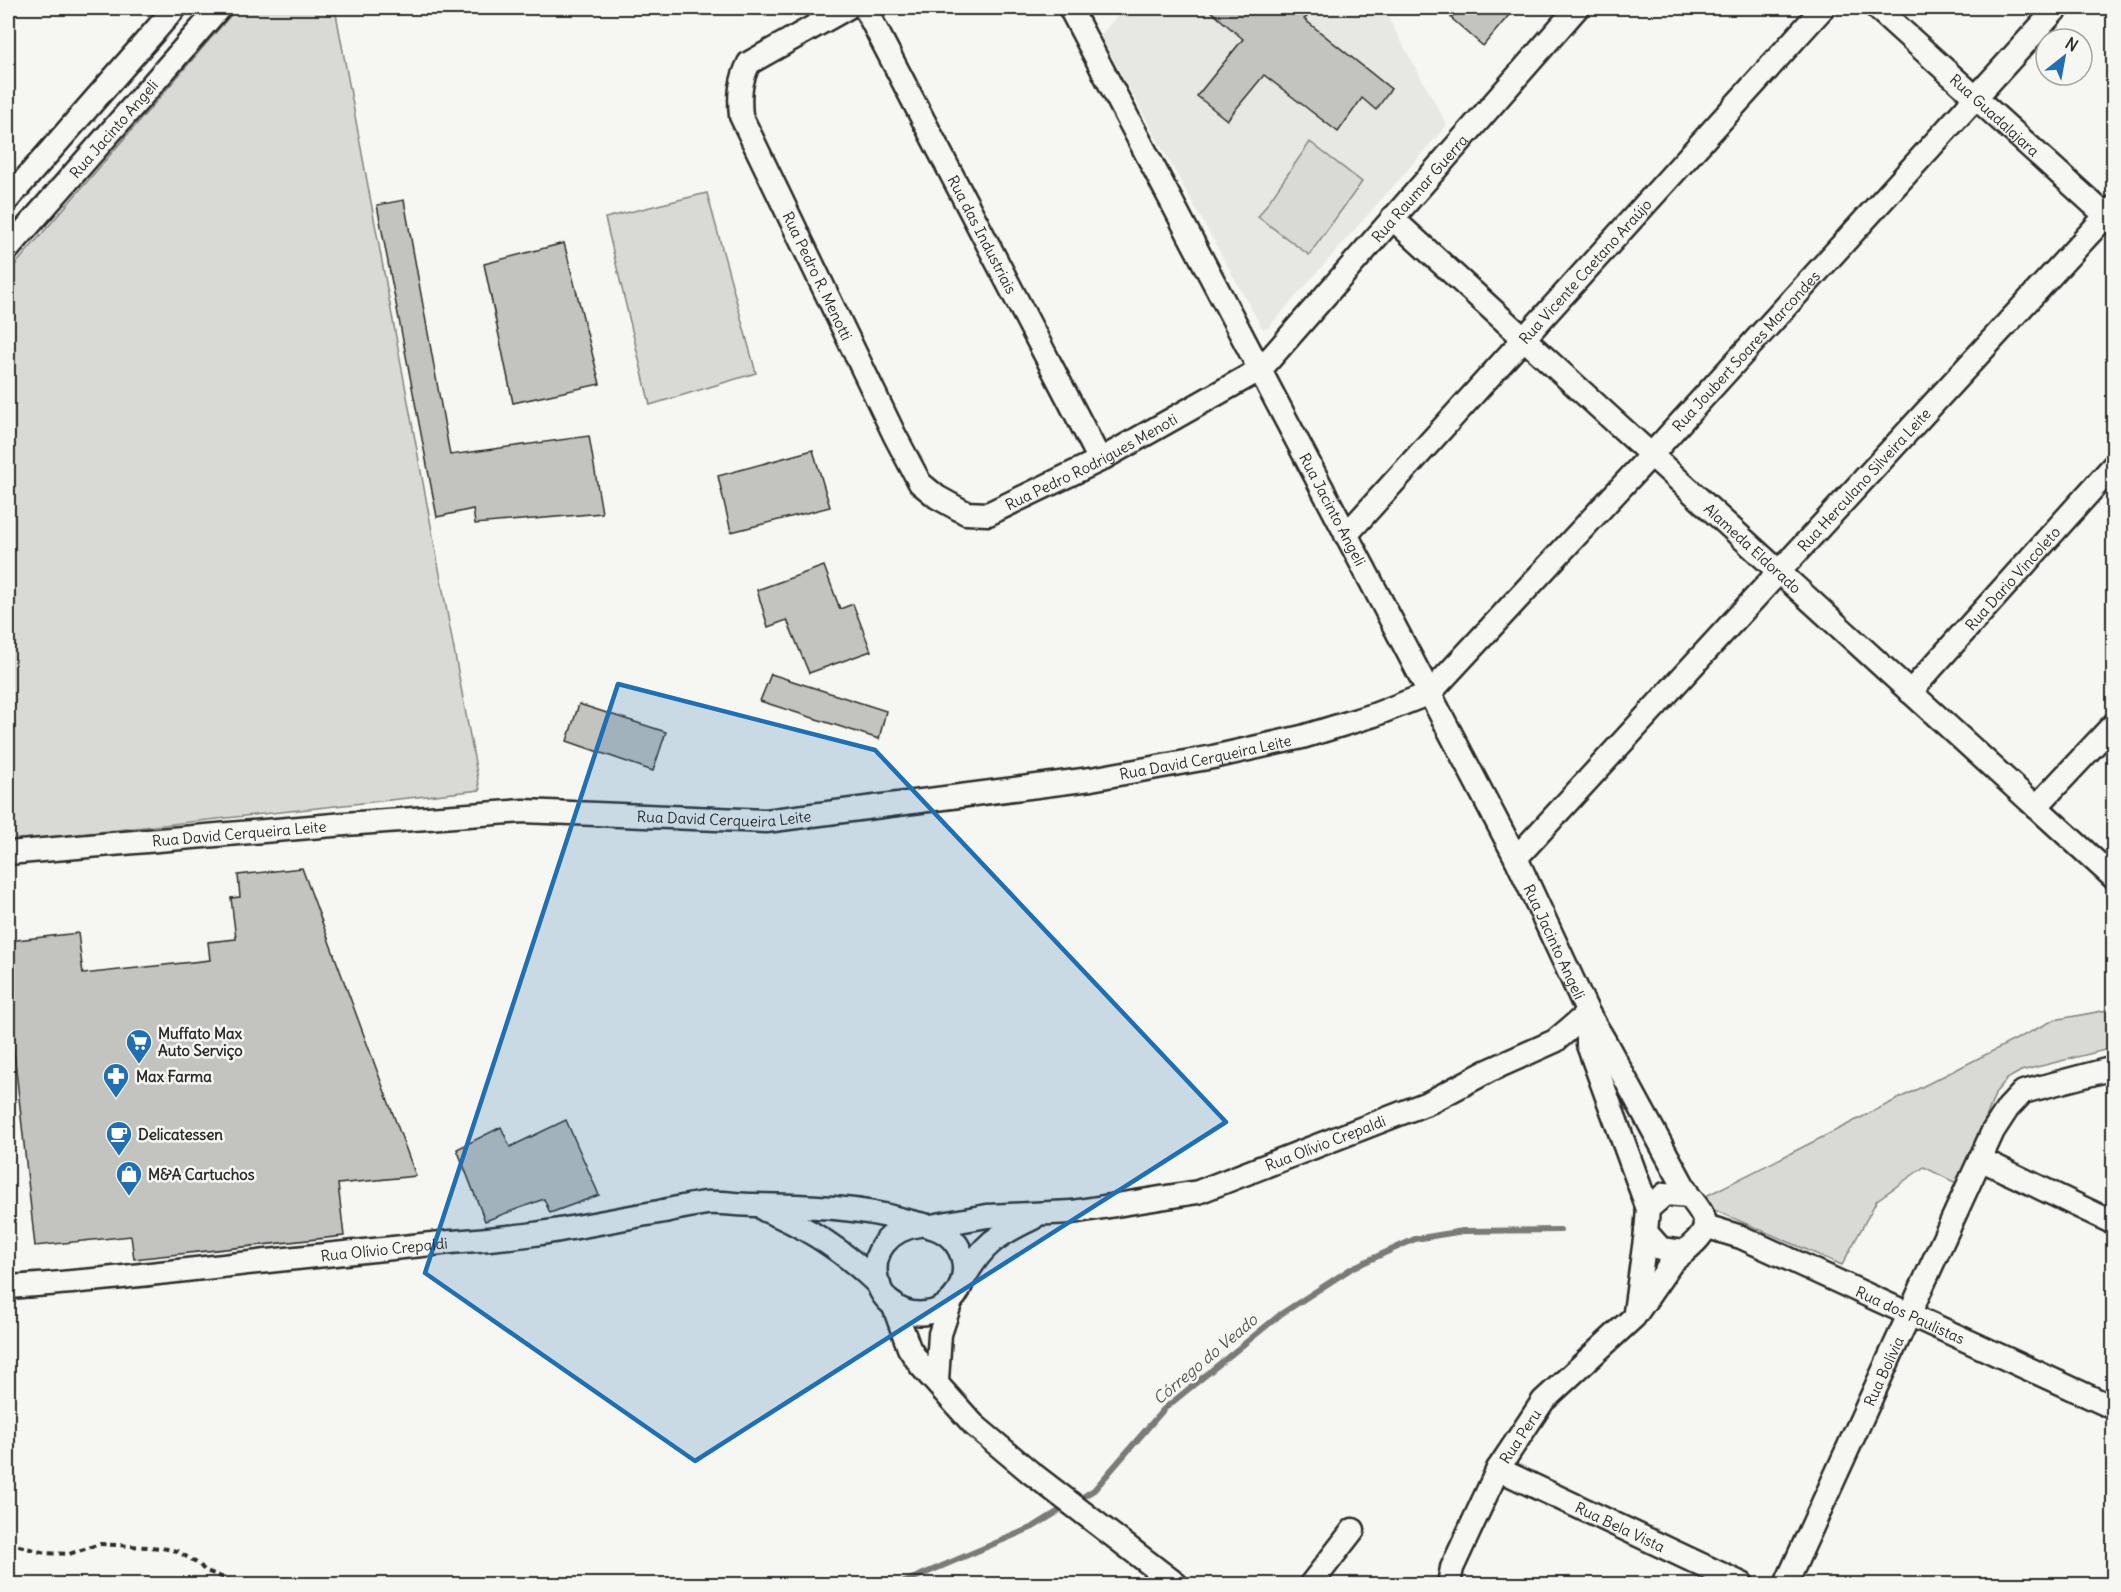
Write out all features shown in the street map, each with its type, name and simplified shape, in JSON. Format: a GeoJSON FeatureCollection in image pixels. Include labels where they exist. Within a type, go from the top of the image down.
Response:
{"type":"FeatureCollection","features":[{"type":"Feature","properties":{"kind":"street"},"geometry":{"type":"LineString","coordinates":[[8,199],[175,8]]}},
{"type":"Feature","properties":{"kind":"street","name":"Rua Pedro R. Menotti"},"geometry":{"type":"LineString","coordinates":[[848,8],[749,63],[742,77],[739,94],[741,116],[895,436],[920,483]]}},
{"type":"Feature","properties":{"kind":"street","name":"Rua das Industriais"},"geometry":{"type":"LineString","coordinates":[[865,8],[1100,460]]}},
{"type":"Feature","properties":{"kind":"street","name":"Rua Jacinto Angeli"},"geometry":{"type":"LineString","coordinates":[[1070,8],[1516,858],[1588,1013],[1689,1196]]}},
{"type":"Feature","properties":{"kind":"street","name":"Rua Raumar Guerra"},"geometry":{"type":"LineString","coordinates":[[1261,369],[1577,8]]}},
{"type":"Feature","properties":{"kind":"street","name":"Rua Vicente Caetano Araújo"},"geometry":{"type":"LineString","coordinates":[[1346,535],[1823,8]]}},
{"type":"Feature","properties":{"kind":"street","name":"Rua Guadalajara"},"geometry":{"type":"LineString","coordinates":[[1877,8],[1975,98],[2111,215]]}},
{"type":"Feature","properties":{"kind":"street","name":"Rua Joubert Soares Marcondes"},"geometry":{"type":"LineString","coordinates":[[1430,693],[1651,455],[2057,8]]}},
{"type":"Feature","properties":{"kind":"street","name":"Rua Jacinto Angeli"},"geometry":{"type":"LineString","coordinates":[[8,249],[214,9]]}},
{"type":"Feature","properties":{"kind":"street","name":"Rua Herculano Silveira Leite"},"geometry":{"type":"LineString","coordinates":[[1516,858],[2111,215]]}},
{"type":"Feature","properties":{"kind":"street","name":"Alameda Eldorado"},"geometry":{"type":"LineString","coordinates":[[1392,218],[2114,878]]}},
{"type":"Feature","properties":{"kind":"street","name":"Rua Pedro Rodrigues Menoti"},"geometry":{"type":"LineString","coordinates":[[920,483],[937,497],[966,513],[988,514],[1100,460],[1261,369]]}},
{"type":"Feature","properties":{"kind":"street","name":"Rua Dario Vincoleto"},"geometry":{"type":"LineString","coordinates":[[1910,692],[2114,465]]}},
{"type":"Feature","properties":{"kind":"street","name":"Rua David Cerqueira Leite"},"geometry":{"type":"LineString","coordinates":[[8,853],[523,811],[766,821],[1091,779],[1213,757],[1302,737],[1374,716],[1430,693]]}},
{"type":"Feature","properties":{"kind":"street"},"geometry":{"type":"LineString","coordinates":[[2036,807],[2114,724]]}},
{"type":"Feature","properties":{"kind":"street","name":"Rua Jacinto Angeli"},"geometry":{"type":"LineString","coordinates":[[1588,1013],[1588,1045],[1648,1209]]}},
{"type":"Feature","properties":{"kind":"street","name":"Rua Olívio Crepaldi"},"geometry":{"type":"LineString","coordinates":[[10,1286],[534,1234],[708,1203],[797,1205],[882,1214],[925,1226],[987,1216],[1042,1214],[1131,1204],[1198,1192],[1430,1102],[1488,1071],[1555,1041],[1588,1013]]}},
{"type":"Feature","properties":{"kind":"street","name":"Rua Bolívia"},"geometry":{"type":"LineString","coordinates":[[1786,1584],[1993,1131],[2008,1108],[2023,1092],[2114,1068]]}},
{"type":"Feature","properties":{"kind":"street"},"geometry":{"type":"LineString","coordinates":[[1980,1159],[2114,1223]]}},
{"type":"Feature","properties":{"kind":"street"},"geometry":{"type":"LineString","coordinates":[[1634,1317],[1648,1209],[1665,1194],[1689,1196],[1704,1214],[1705,1226],[1701,1237],[1684,1252],[1660,1250],[1646,1232]]}},
{"type":"Feature","properties":{"kind":"street","name":"Rua Olívio Crepaldi"},"geometry":{"type":"LineString","coordinates":[[753,1205],[793,1221],[815,1233],[845,1254],[879,1285]]}},
{"type":"Feature","properties":{"kind":"street","name":"Rua Olívio Crepaldi"},"geometry":{"type":"LineString","coordinates":[[963,1280],[973,1262],[989,1243],[1042,1214]]}},
{"type":"Feature","properties":{"kind":"street"},"geometry":{"type":"LineString","coordinates":[[925,1226],[947,1235],[959,1249],[963,1261],[963,1280],[956,1296],[936,1311],[911,1313],[888,1301],[879,1285],[875,1265],[878,1252],[894,1233],[906,1227],[925,1226]]}},
{"type":"Feature","properties":{"kind":"street","name":"Rua dos Paulistas"},"geometry":{"type":"LineString","coordinates":[[1705,1226],[1741,1237],[2114,1408]]}},
{"type":"Feature","properties":{"kind":"street","name":"Rua Peru"},"geometry":{"type":"LineString","coordinates":[[1449,1584],[1452,1568],[1498,1469],[1543,1401],[1634,1317],[1672,1262],[1684,1252]]}},
{"type":"Feature","properties":{"kind":"street"},"geometry":{"type":"LineString","coordinates":[[937,1381],[940,1334],[951,1301]]}},
{"type":"Feature","properties":{"kind":"street"},"geometry":{"type":"LineString","coordinates":[[893,1304],[909,1348],[921,1366],[937,1381],[974,1425],[1030,1472],[1176,1584]]}},
{"type":"Feature","properties":{"kind":"street","name":"Rua Bela Vista"},"geometry":{"type":"LineString","coordinates":[[1498,1469],[1742,1584]]}},
{"type":"Feature","properties":{"kind":"street"},"geometry":{"type":"LineString","coordinates":[[1311,1584],[1353,1530]]}},
{"type":"Feature","properties":{"kind":"path"},"geometry":{"type":"LineString","coordinates":[[8,1544],[45,1553],[69,1554],[100,1544],[162,1548],[177,1551],[204,1570],[239,1584]]}},
{"type":"Feature","properties":{"kind":"highlighted area"},"geometry":{"type":"Polygon","coordinates":[[[618,684],[875,750],[1226,1122],[695,1461],[425,1273],[618,684]]]}},
{"type":"Feature","properties":{"kind":"shaded area"},"geometry":{"type":"Polygon","coordinates":[[[237,8],[335,8],[480,790],[8,842],[8,273],[237,8]]]}},
{"type":"Feature","properties":{"kind":"shaded area"},"geometry":{"type":"Polygon","coordinates":[[[1124,8],[1383,8],[1447,125],[1268,328],[1262,328],[1100,36],[1124,8]]]}},
{"type":"Feature","properties":{"kind":"shaded area"},"geometry":{"type":"Polygon","coordinates":[[[1310,142],[1362,182],[1309,255],[1258,217],[1310,142]]]}},
{"type":"Feature","properties":{"kind":"shaded area"},"geometry":{"type":"Polygon","coordinates":[[[707,193],[756,373],[650,405],[605,218],[707,193]]]}},
{"type":"Feature","properties":{"kind":"shaded area"},"geometry":{"type":"Polygon","coordinates":[[[2113,1009],[2113,1048],[2021,1071],[2007,1079],[1996,1092],[1960,1185],[1924,1167],[1877,1200],[1842,1265],[1712,1209],[1704,1197],[2054,1020],[2113,1009]]]}},
{"type":"Feature","properties":{"kind":"building"},"geometry":{"type":"Polygon","coordinates":[[[1207,8],[1294,8],[1307,17],[1304,19],[1391,89],[1376,110],[1362,98],[1338,132],[1264,75],[1227,120],[1197,96],[1243,39],[1207,8]]]}},
{"type":"Feature","properties":{"kind":"building"},"geometry":{"type":"Polygon","coordinates":[[[1459,8],[1515,8],[1483,46],[1451,18],[1459,8]]]}},
{"type":"Feature","properties":{"kind":"building"},"geometry":{"type":"Polygon","coordinates":[[[404,200],[450,455],[589,436],[602,513],[475,524],[473,509],[437,517],[377,205],[404,200]]]}},
{"type":"Feature","properties":{"kind":"building"},"geometry":{"type":"Polygon","coordinates":[[[564,243],[600,384],[513,403],[484,264],[564,243]]]}},
{"type":"Feature","properties":{"kind":"building"},"geometry":{"type":"Polygon","coordinates":[[[813,450],[830,507],[731,532],[718,476],[813,450]]]}},
{"type":"Feature","properties":{"kind":"building"},"geometry":{"type":"Polygon","coordinates":[[[824,566],[840,609],[853,604],[871,651],[809,673],[787,620],[768,627],[757,590],[824,566]]]}},
{"type":"Feature","properties":{"kind":"building"},"geometry":{"type":"Polygon","coordinates":[[[771,674],[886,711],[879,739],[760,701],[771,674]]]}},
{"type":"Feature","properties":{"kind":"building"},"geometry":{"type":"Polygon","coordinates":[[[579,704],[666,732],[653,771],[567,741],[579,704]]]}},
{"type":"Feature","properties":{"kind":"building"},"geometry":{"type":"Polygon","coordinates":[[[302,868],[416,1176],[338,1184],[344,1236],[134,1259],[131,1236],[35,1246],[8,996],[8,941],[78,933],[83,974],[210,960],[208,942],[236,939],[231,898],[240,897],[238,875],[302,868]]]}},
{"type":"Feature","properties":{"kind":"building"},"geometry":{"type":"Polygon","coordinates":[[[566,1120],[599,1195],[550,1213],[544,1199],[485,1221],[457,1149],[501,1127],[510,1147],[566,1120]]]}},
{"type":"Feature","properties":{"kind":"waterway","name":"Córrego do Veado"},"geometry":{"type":"LineString","coordinates":[[1076,1501],[1094,1490],[1164,1409],[1281,1314],[1352,1268],[1415,1239],[1463,1231],[1560,1230]]}},
{"type":"Feature","properties":{"kind":"waterway","name":"Córrego do Veado"},"geometry":{"type":"LineString","coordinates":[[900,1584],[1033,1527],[1067,1506]]}},
{"type":"Feature","properties":{"kind":"place","name":"Muffato Max Auto Serviço"},"geometry":{"type":"Point","coordinates":[139,1065]}},
{"type":"Feature","properties":{"kind":"place","name":"Max Farma"},"geometry":{"type":"Point","coordinates":[116,1099]}},
{"type":"Feature","properties":{"kind":"place","name":"Delicatessen"},"geometry":{"type":"Point","coordinates":[119,1157]}},
{"type":"Feature","properties":{"kind":"place","name":"M&A Cartuchos"},"geometry":{"type":"Point","coordinates":[129,1197]}}]}
